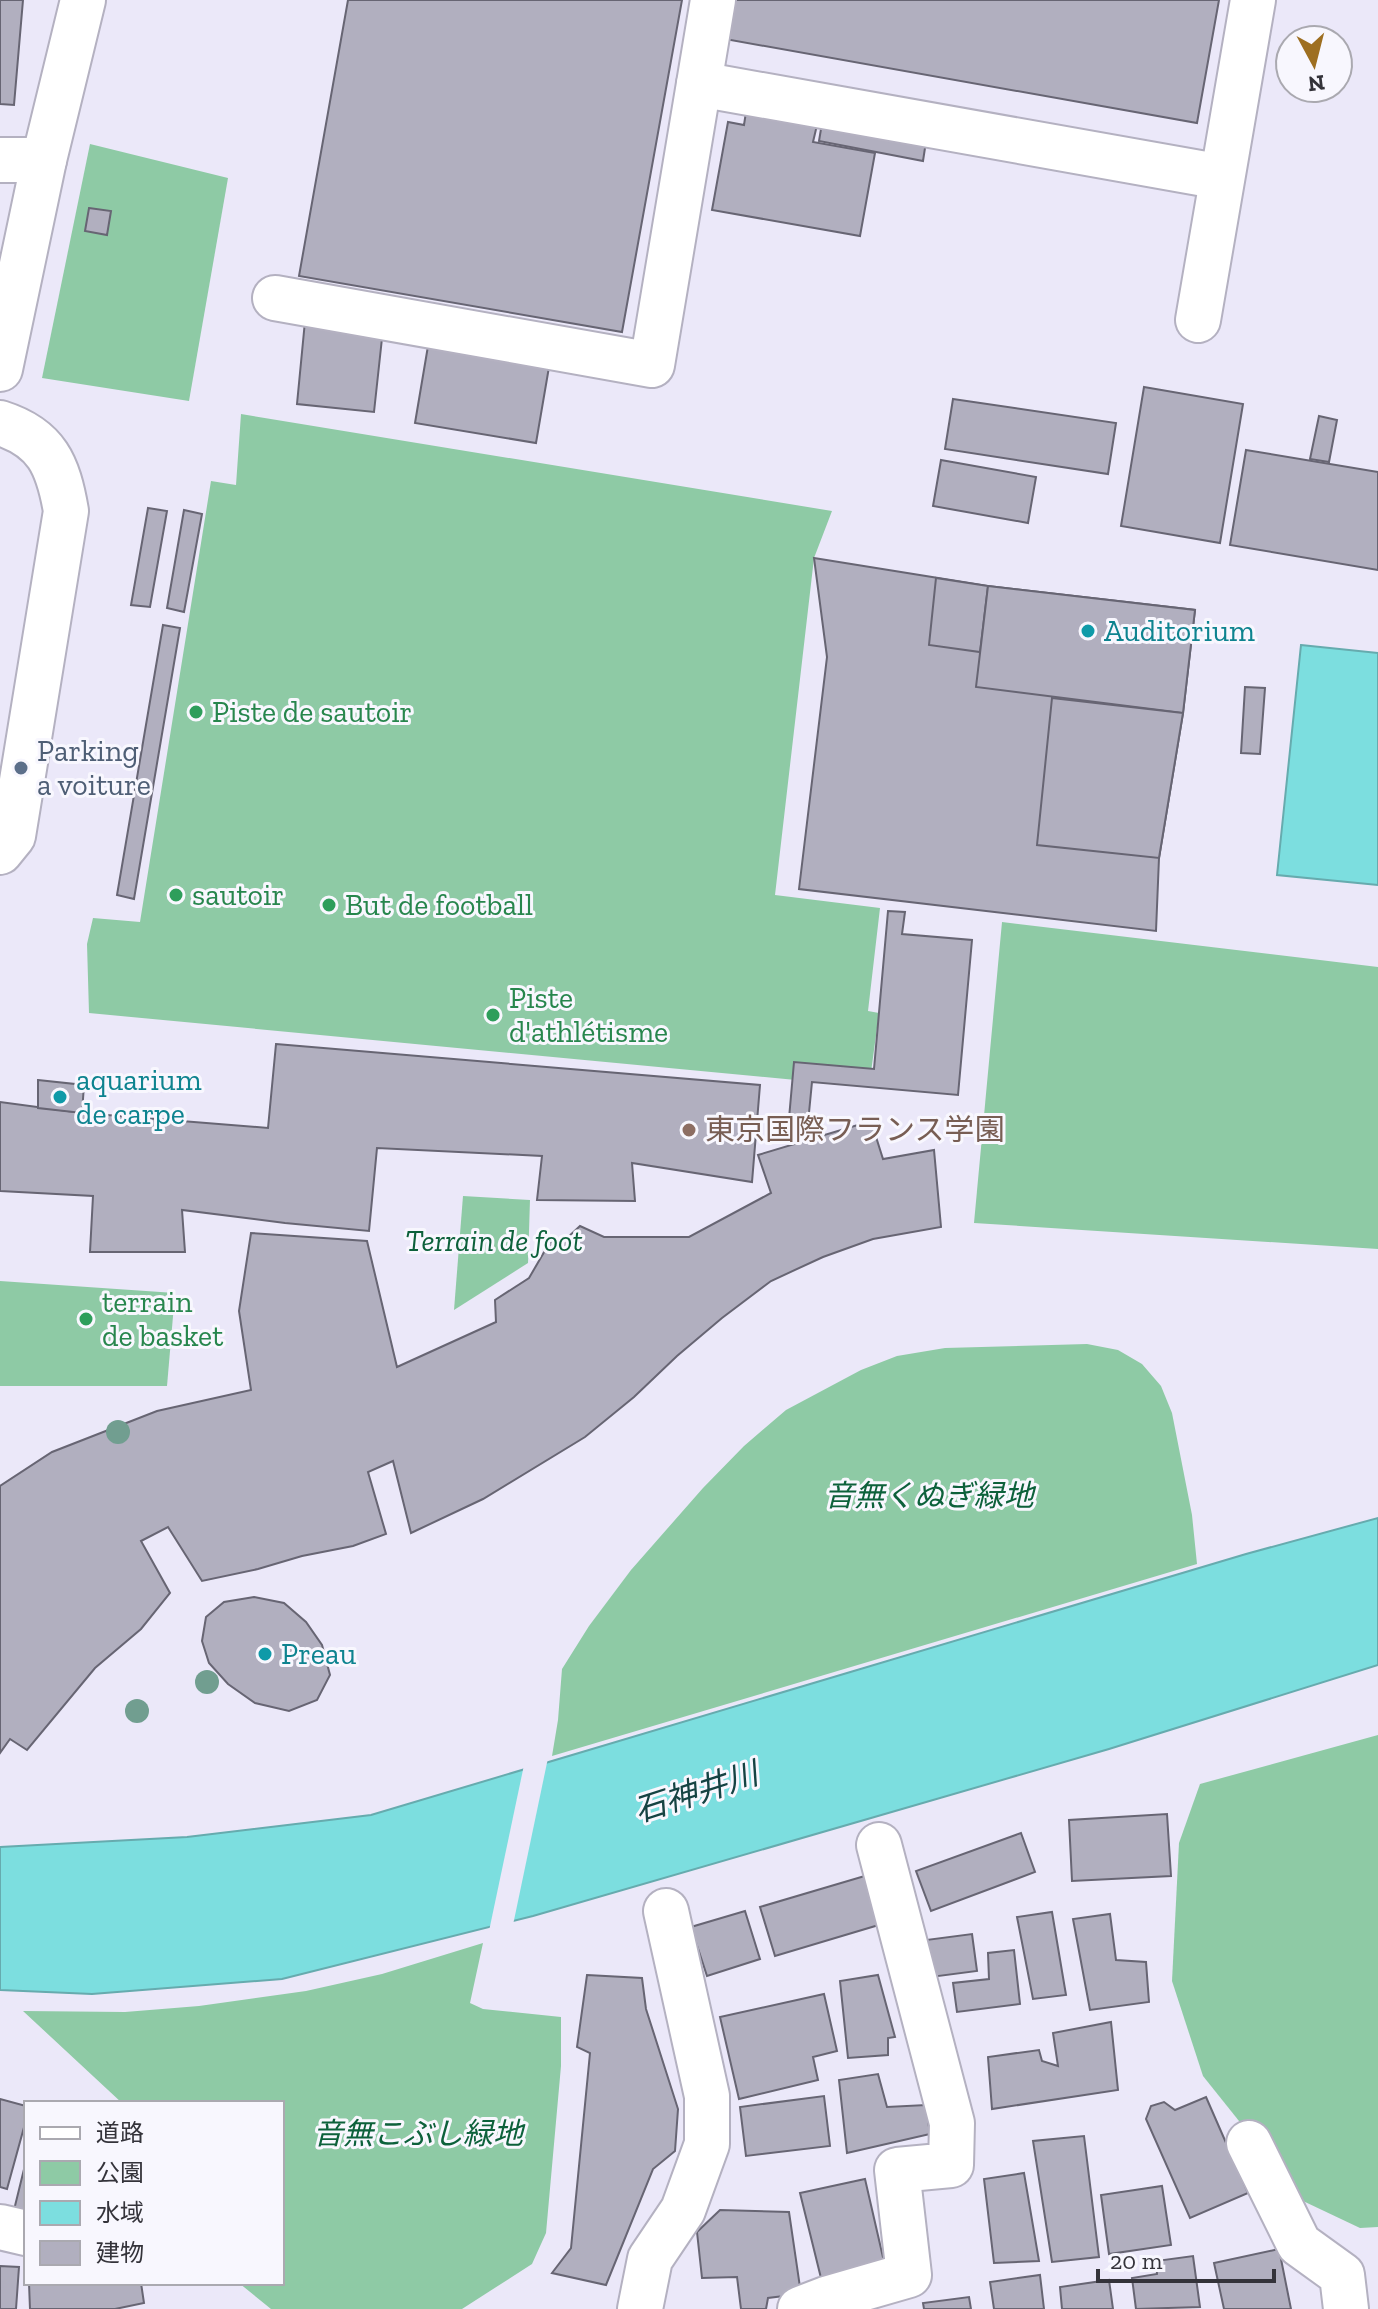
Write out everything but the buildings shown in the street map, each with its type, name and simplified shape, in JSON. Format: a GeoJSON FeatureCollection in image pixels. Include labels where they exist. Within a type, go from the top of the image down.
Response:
{"type":"FeatureCollection","features":[{"type":"Feature","properties":{"kind":"street"},"geometry":{"type":"LineString","coordinates":[[0,369],[44,160],[83,0]]}},
{"type":"Feature","properties":{"kind":"street"},"geometry":{"type":"LineString","coordinates":[[275,298],[652,365],[713,0]]}},
{"type":"Feature","properties":{"kind":"street"},"geometry":{"type":"LineString","coordinates":[[1198,320],[1253,0]]}},
{"type":"Feature","properties":{"kind":"street"},"geometry":{"type":"LineString","coordinates":[[699,84],[1222,177]]}},
{"type":"Feature","properties":{"kind":"street"},"geometry":{"type":"LineString","coordinates":[[0,160],[44,160]]}},
{"type":"Feature","properties":{"kind":"street"},"geometry":{"type":"LineString","coordinates":[[0,423],[18,429],[43,448],[61,479],[66,511],[13,836],[0,852]]}},
{"type":"Feature","properties":{"kind":"street"},"geometry":{"type":"LineString","coordinates":[[800,2309],[909,2275],[897,2170],[951,2165],[952,2123],[879,1845]]}},
{"type":"Feature","properties":{"kind":"street"},"geometry":{"type":"LineString","coordinates":[[640,2309],[650,2259],[683,2210],[707,2144],[707,2096],[666,1911]]}},
{"type":"Feature","properties":{"kind":"street"},"geometry":{"type":"LineString","coordinates":[[1249,2143],[1299,2244],[1342,2275],[1346,2309]]}},
{"type":"Feature","properties":{"kind":"street"},"geometry":{"type":"LineString","coordinates":[[0,2227],[24,2233]]}},
{"type":"Feature","properties":{"kind":"green space"},"geometry":{"type":"Polygon","coordinates":[[[90,144],[228,178],[189,401],[42,378],[90,144]]]}},
{"type":"Feature","properties":{"kind":"green space"},"geometry":{"type":"Polygon","coordinates":[[[241,414],[832,511],[814,558],[775,895],[880,908],[868,1011],[879,1013],[869,1087],[89,1013],[87,944],[93,918],[140,922],[211,481],[236,485],[241,414]]]}},
{"type":"Feature","properties":{"kind":"green space"},"geometry":{"type":"Polygon","coordinates":[[[1002,922],[1378,967],[1378,1249],[974,1223],[1002,922]]]}},
{"type":"Feature","properties":{"kind":"green space","name":"Terrain de foot"},"geometry":{"type":"Polygon","coordinates":[[[463,1196],[530,1200],[528,1263],[454,1310],[463,1196]]]}},
{"type":"Feature","properties":{"kind":"green space","name":"terrain de basket"},"geometry":{"type":"Polygon","coordinates":[[[0,1281],[175,1293],[167,1386],[0,1386],[0,1281]]]}},
{"type":"Feature","properties":{"kind":"green space","name":"音無くぬぎ緑地"},"geometry":{"type":"Polygon","coordinates":[[[1087,1344],[1118,1350],[1142,1364],[1161,1386],[1172,1413],[1192,1515],[1197,1564],[552,1756],[562,1669],[589,1626],[631,1570],[703,1488],[744,1446],[786,1410],[861,1370],[897,1356],[945,1348],[1087,1344]]]}},
{"type":"Feature","properties":{"kind":"green space"},"geometry":{"type":"Polygon","coordinates":[[[1378,1735],[1378,2227],[1360,2228],[1303,2201],[1203,2076],[1172,1981],[1179,1843],[1200,1784],[1378,1735]]]}},
{"type":"Feature","properties":{"kind":"green space","name":"音無こぶし緑地"},"geometry":{"type":"Polygon","coordinates":[[[483,1943],[470,2003],[483,2009],[561,2017],[561,2066],[546,2233],[532,2264],[462,2309],[271,2309],[241,2285],[284,2285],[284,2101],[120,2101],[23,2011],[125,2012],[199,2006],[306,1991],[382,1974],[483,1943]]]}},
{"type":"Feature","properties":{"kind":"water"},"geometry":{"type":"Polygon","coordinates":[[[1301,645],[1378,653],[1378,885],[1277,875],[1301,645]]]}},
{"type":"Feature","properties":{"kind":"water","name":"石神井川"},"geometry":{"type":"Polygon","coordinates":[[[1378,1518],[1378,1665],[1109,1749],[533,1916],[282,1979],[92,1994],[0,1990],[0,1847],[187,1837],[371,1815],[1246,1554],[1378,1518]]]}},
{"type":"Feature","properties":{"kind":"pier"},"geometry":{"type":"Polygon","coordinates":[[[548,1758],[513,1925],[489,1931],[524,1765],[548,1758]]]}},
{"type":"Feature","properties":{"kind":"place","name":"Auditorium"},"geometry":{"type":"Point","coordinates":[1088,631]}},
{"type":"Feature","properties":{"kind":"place","name":"Piste de sautoir"},"geometry":{"type":"Point","coordinates":[196,712]}},
{"type":"Feature","properties":{"kind":"place","name":"Parking a voiture"},"geometry":{"type":"Point","coordinates":[21,768]}},
{"type":"Feature","properties":{"kind":"place","name":"sautoir"},"geometry":{"type":"Point","coordinates":[176,895]}},
{"type":"Feature","properties":{"kind":"place","name":"But de football"},"geometry":{"type":"Point","coordinates":[329,905]}},
{"type":"Feature","properties":{"kind":"place","name":"Piste d'athlétisme"},"geometry":{"type":"Point","coordinates":[493,1015]}},
{"type":"Feature","properties":{"kind":"place","name":"aquarium de carpe"},"geometry":{"type":"Point","coordinates":[60,1097]}},
{"type":"Feature","properties":{"kind":"place","name":"東京国際フランス学園"},"geometry":{"type":"Point","coordinates":[689,1130]}},
{"type":"Feature","properties":{"kind":"place","name":"terrain de basket"},"geometry":{"type":"Point","coordinates":[86,1319]}},
{"type":"Feature","properties":{"kind":"place","name":"Preau"},"geometry":{"type":"Point","coordinates":[265,1654]}}]}
